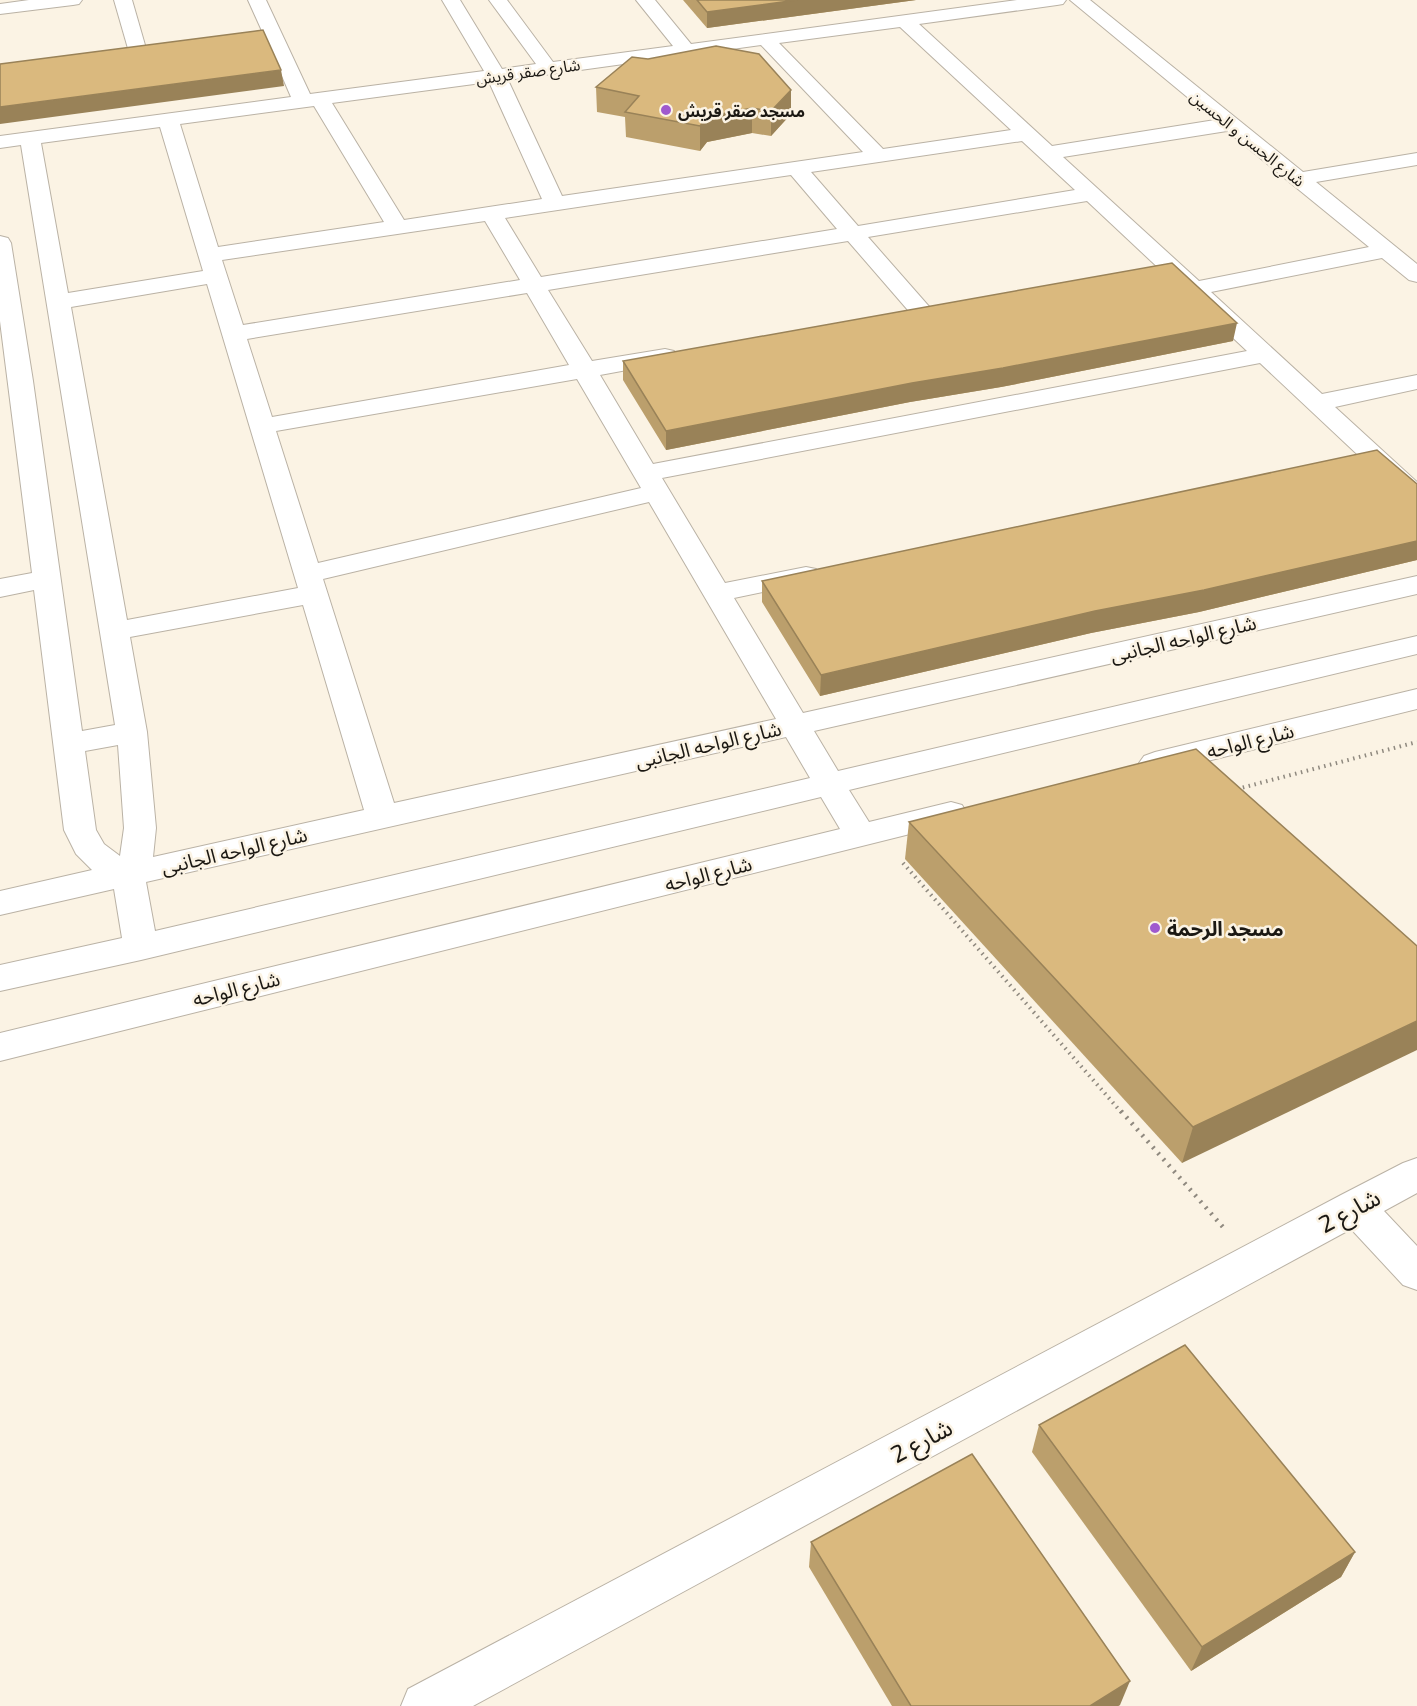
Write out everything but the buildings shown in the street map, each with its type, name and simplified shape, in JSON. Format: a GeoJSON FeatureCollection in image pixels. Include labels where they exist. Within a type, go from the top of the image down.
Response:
{"type":"FeatureCollection","features":[{"type":"Feature","properties":{"kind":"street"},"geometry":{"type":"LineString","coordinates":[[0,9],[73,0]]}},
{"type":"Feature","properties":{"kind":"street"},"geometry":{"type":"LineString","coordinates":[[123,0],[138,52]]}},
{"type":"Feature","properties":{"kind":"street"},"geometry":{"type":"LineString","coordinates":[[257,0],[273,35],[311,100],[399,227]]}},
{"type":"Feature","properties":{"kind":"street"},"geometry":{"type":"LineString","coordinates":[[451,0],[496,75],[554,202]]}},
{"type":"Feature","properties":{"kind":"street"},"geometry":{"type":"LineString","coordinates":[[498,0],[548,68]]}},
{"type":"Feature","properties":{"kind":"street"},"geometry":{"type":"LineString","coordinates":[[645,0],[686,50]]}},
{"type":"Feature","properties":{"kind":"street","name":"شارع صقر قريش"},"geometry":{"type":"LineString","coordinates":[[0,142],[1057,0]]}},
{"type":"Feature","properties":{"kind":"street","name":"شارع الحسن و الحسين"},"geometry":{"type":"LineString","coordinates":[[1079,0],[1417,275]]}},
{"type":"Feature","properties":{"kind":"street"},"geometry":{"type":"LineString","coordinates":[[904,20],[1092,194],[1160,270],[1194,288],[1417,496]]}},
{"type":"Feature","properties":{"kind":"street"},"geometry":{"type":"LineString","coordinates":[[206,44],[273,35]]}},
{"type":"Feature","properties":{"kind":"street"},"geometry":{"type":"LineString","coordinates":[[765,39],[879,157]]}},
{"type":"Feature","properties":{"kind":"street"},"geometry":{"type":"LineString","coordinates":[[115,55],[161,49]]}},
{"type":"Feature","properties":{"kind":"street"},"geometry":{"type":"LineString","coordinates":[[168,119],[382,817]]}},
{"type":"Feature","properties":{"kind":"street"},"geometry":{"type":"LineString","coordinates":[[1047,153],[1231,124]]}},
{"type":"Feature","properties":{"kind":"street"},"geometry":{"type":"LineString","coordinates":[[59,302],[213,265],[399,227],[554,202],[797,169],[1027,134]]}},
{"type":"Feature","properties":{"kind":"street"},"geometry":{"type":"LineString","coordinates":[[30,138],[132,732],[140,836],[136,859],[128,874],[141,947]]}},
{"type":"Feature","properties":{"kind":"street"},"geometry":{"type":"LineString","coordinates":[[1298,179],[1417,159]]}},
{"type":"Feature","properties":{"kind":"street"},"geometry":{"type":"LineString","coordinates":[[797,169],[921,311]]}},
{"type":"Feature","properties":{"kind":"street"},"geometry":{"type":"LineString","coordinates":[[234,334],[1092,194]]}},
{"type":"Feature","properties":{"kind":"street"},"geometry":{"type":"LineString","coordinates":[[492,213],[830,785],[867,834]]}},
{"type":"Feature","properties":{"kind":"street"},"geometry":{"type":"LineString","coordinates":[[0,243],[11,382],[47,579],[80,830],[84,844],[94,856],[110,867],[128,874]]}},
{"type":"Feature","properties":{"kind":"street"},"geometry":{"type":"LineString","coordinates":[[1194,288],[1387,250]]}},
{"type":"Feature","properties":{"kind":"street"},"geometry":{"type":"LineString","coordinates":[[262,426],[689,352]]}},
{"type":"Feature","properties":{"kind":"street"},"geometry":{"type":"LineString","coordinates":[[115,631],[310,584],[651,482],[1265,356]]}},
{"type":"Feature","properties":{"kind":"street"},"geometry":{"type":"LineString","coordinates":[[1316,403],[1417,382]]}},
{"type":"Feature","properties":{"kind":"street"},"geometry":{"type":"LineString","coordinates":[[1341,465],[1376,458]]}},
{"type":"Feature","properties":{"kind":"street"},"geometry":{"type":"LineString","coordinates":[[717,593],[830,570]]}},
{"type":"Feature","properties":{"kind":"street"},"geometry":{"type":"LineString","coordinates":[[0,588],[47,579]]}},
{"type":"Feature","properties":{"kind":"street","name":"شارع الواحه الجانبى"},"geometry":{"type":"LineString","coordinates":[[0,903],[1417,585]]}},
{"type":"Feature","properties":{"kind":"street"},"geometry":{"type":"LineString","coordinates":[[0,978],[141,947],[1417,645]]}},
{"type":"Feature","properties":{"kind":"street","name":"شارع الواحه"},"geometry":{"type":"LineString","coordinates":[[1128,770],[1417,699]]}},
{"type":"Feature","properties":{"kind":"street"},"geometry":{"type":"LineString","coordinates":[[69,744],[132,732]]}},
{"type":"Feature","properties":{"kind":"street","name":"شارع الواحه"},"geometry":{"type":"LineString","coordinates":[[0,1047],[978,806]]}},
{"type":"Feature","properties":{"kind":"street","name":"شارع 2"},"geometry":{"type":"LineString","coordinates":[[425,1706],[1417,1174]]}},
{"type":"Feature","properties":{"kind":"street"},"geometry":{"type":"LineString","coordinates":[[1355,1207],[1417,1273]]}},
{"type":"Feature","properties":{"kind":"path"},"geometry":{"type":"LineString","coordinates":[[1236,790],[1417,742]]}},
{"type":"Feature","properties":{"kind":"path"},"geometry":{"type":"LineString","coordinates":[[867,834],[1253,1262]]}},
{"type":"Feature","properties":{"kind":"place","name":"مسجد صقر قريش"},"geometry":{"type":"Point","coordinates":[666,110]}},
{"type":"Feature","properties":{"kind":"place","name":"مسجد الرحمة"},"geometry":{"type":"Point","coordinates":[1155,928]}}]}
